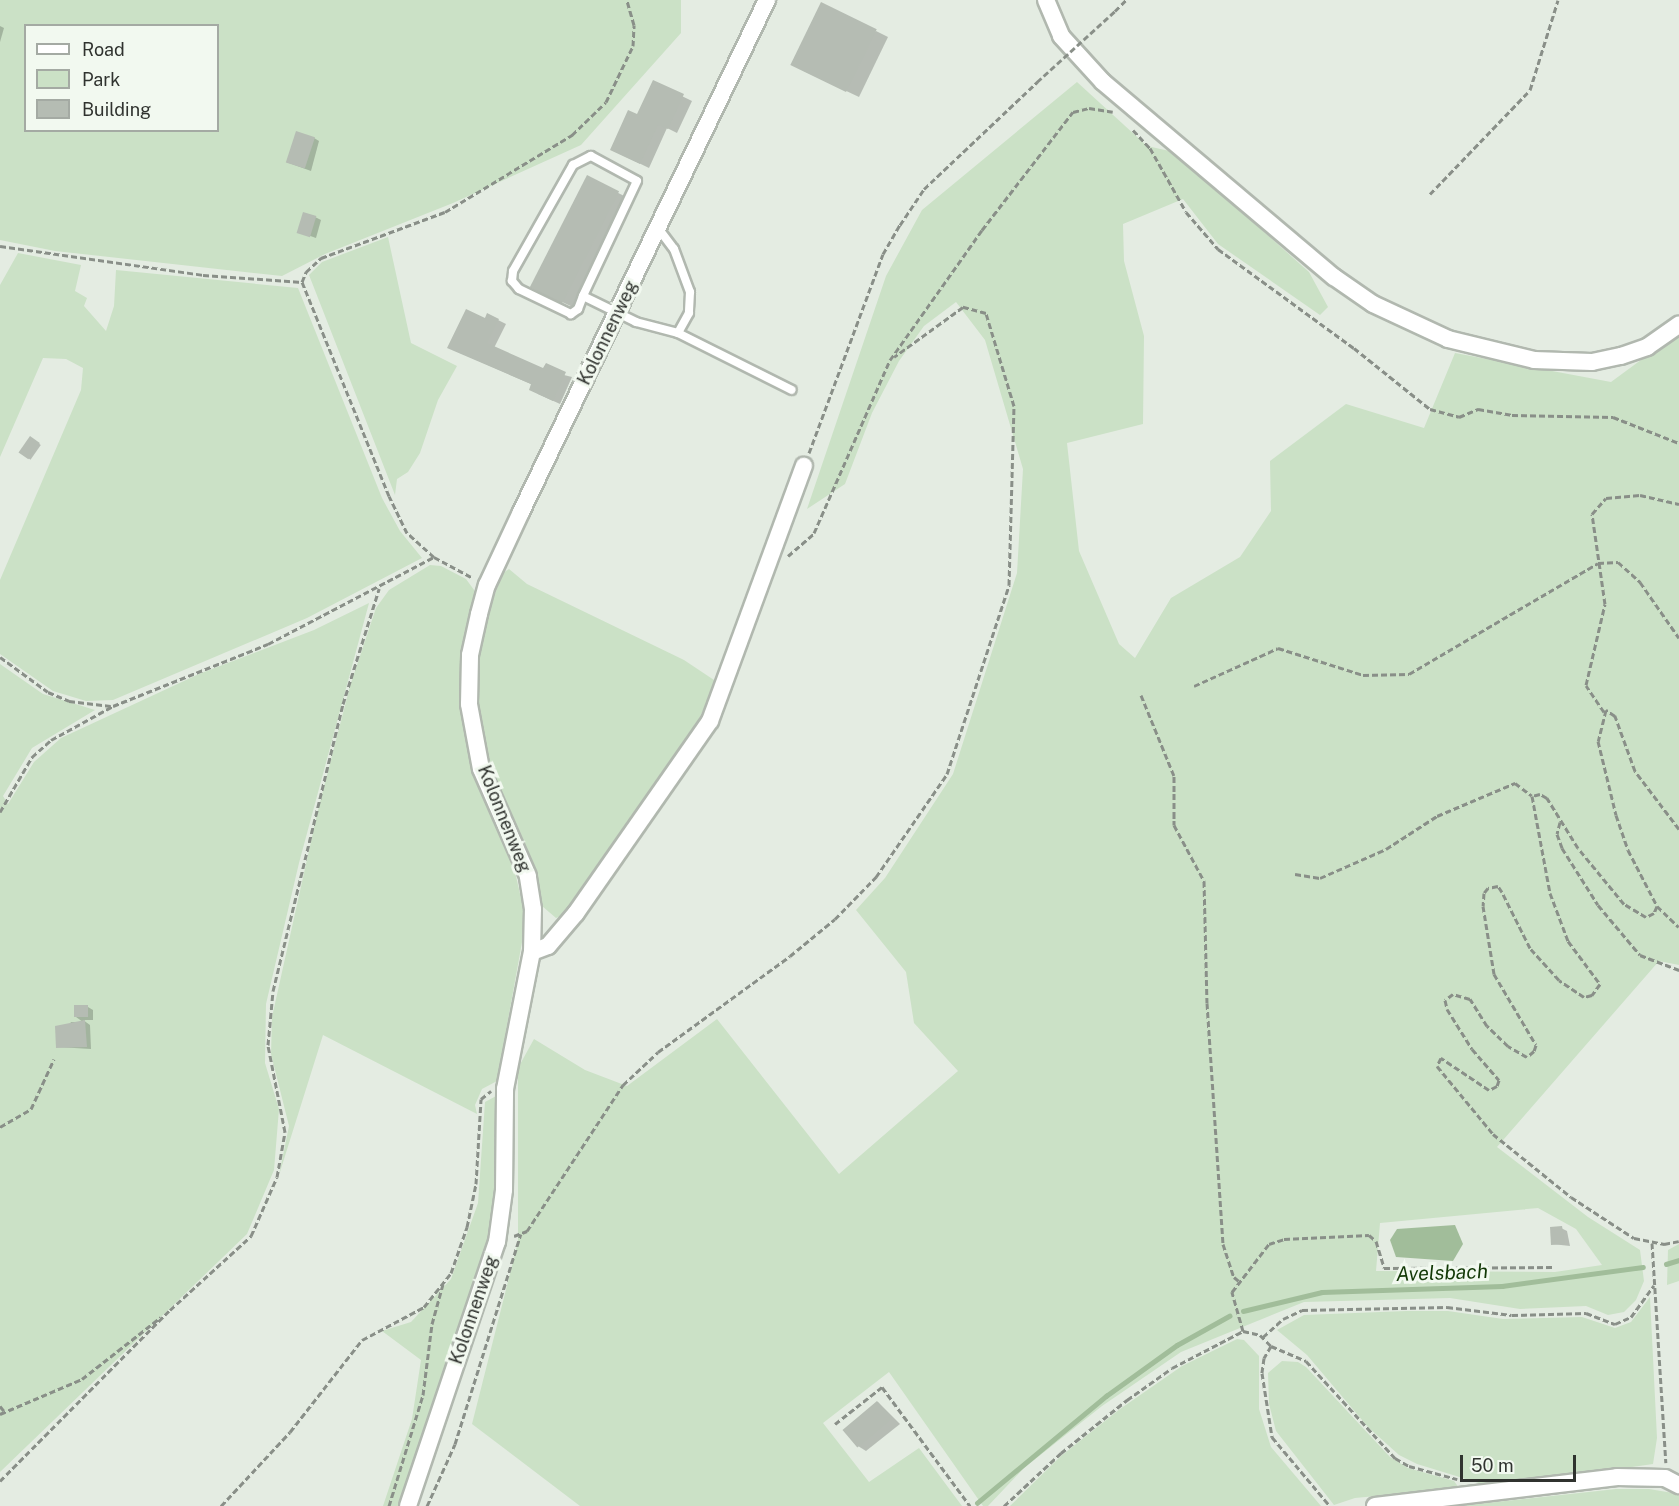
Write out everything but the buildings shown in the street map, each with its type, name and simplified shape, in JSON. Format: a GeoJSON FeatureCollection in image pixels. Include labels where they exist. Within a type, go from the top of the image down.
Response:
{"type":"FeatureCollection","features":[{"type":"Feature","properties":{"kind":"street","name":"Kolonnenweg"},"geometry":{"type":"LineString","coordinates":[[408,1506],[497,1242],[504,1190],[505,1089],[532,952],[533,909],[528,876],[482,769],[469,704],[470,655],[487,585],[767,0]]}},
{"type":"Feature","properties":{"kind":"street"},"geometry":{"type":"LineString","coordinates":[[1046,0],[1061,36],[1103,82],[1334,277],[1373,304],[1448,339],[1534,360],[1592,362],[1621,356],[1647,347],[1679,325]]}},
{"type":"Feature","properties":{"kind":"street"},"geometry":{"type":"LineString","coordinates":[[532,952],[548,946],[576,913],[710,721],[767,575],[804,466]]}},
{"type":"Feature","properties":{"kind":"street"},"geometry":{"type":"LineString","coordinates":[[1375,1506],[1617,1477],[1672,1481]]}},
{"type":"Feature","properties":{"kind":"lane"},"geometry":{"type":"LineString","coordinates":[[591,156],[637,181],[583,296],[578,309],[571,314],[519,289],[513,280],[513,271],[573,165],[591,156]]}},
{"type":"Feature","properties":{"kind":"lane"},"geometry":{"type":"LineString","coordinates":[[658,228],[674,249],[690,292],[688,312],[678,333]]}},
{"type":"Feature","properties":{"kind":"lane"},"geometry":{"type":"LineString","coordinates":[[583,296],[618,313],[678,333],[792,390]]}},
{"type":"Feature","properties":{"kind":"path"},"geometry":{"type":"LineString","coordinates":[[487,585],[434,557],[407,533],[389,496],[302,282],[306,272],[321,258],[445,212],[572,135],[606,102],[633,46],[634,25],[627,0]]}},
{"type":"Feature","properties":{"kind":"path"},"geometry":{"type":"LineString","coordinates":[[804,466],[883,254],[924,189],[1126,0]]}},
{"type":"Feature","properties":{"kind":"path"},"geometry":{"type":"LineString","coordinates":[[1430,194],[1530,90],[1558,0]]}},
{"type":"Feature","properties":{"kind":"path"},"geometry":{"type":"LineString","coordinates":[[767,575],[814,533],[890,360],[982,230],[1073,112],[1101,108],[1118,114]]}},
{"type":"Feature","properties":{"kind":"path"},"geometry":{"type":"LineString","coordinates":[[1126,122],[1150,148],[1186,212],[1218,249],[1354,348],[1430,409],[1459,417],[1478,409],[1512,415],[1613,417],[1679,443]]}},
{"type":"Feature","properties":{"kind":"path"},"geometry":{"type":"LineString","coordinates":[[0,246],[203,275],[302,282]]}},
{"type":"Feature","properties":{"kind":"path"},"geometry":{"type":"LineString","coordinates":[[497,1242],[527,1231],[623,1085],[658,1052],[790,956],[834,919],[876,877],[946,774],[1010,585],[1014,406],[986,313],[963,307],[890,360]]}},
{"type":"Feature","properties":{"kind":"path"},"geometry":{"type":"LineString","coordinates":[[1679,504],[1640,495],[1606,498],[1592,514],[1605,604],[1586,685],[1604,712],[1615,716],[1635,771],[1679,829]]}},
{"type":"Feature","properties":{"kind":"path"},"geometry":{"type":"LineString","coordinates":[[0,812],[32,756],[51,740],[113,706],[268,644],[379,589],[434,557]]}},
{"type":"Feature","properties":{"kind":"path"},"geometry":{"type":"LineString","coordinates":[[1194,686],[1278,648],[1362,675],[1409,674],[1598,563],[1618,562],[1640,582],[1679,638]]}},
{"type":"Feature","properties":{"kind":"path"},"geometry":{"type":"LineString","coordinates":[[0,1481],[170,1311],[251,1236],[277,1177],[285,1132],[267,1045],[273,991],[340,715],[379,589]]}},
{"type":"Feature","properties":{"kind":"path"},"geometry":{"type":"LineString","coordinates":[[0,657],[48,692],[69,701],[113,706]]}},
{"type":"Feature","properties":{"kind":"path"},"geometry":{"type":"LineString","coordinates":[[1141,695],[1174,776],[1174,825],[1204,881],[1207,1003],[1223,1244],[1233,1277],[1240,1282]]}},
{"type":"Feature","properties":{"kind":"path"},"geometry":{"type":"LineString","coordinates":[[1604,712],[1598,741],[1602,767],[1628,850],[1657,906],[1679,927]]}},
{"type":"Feature","properties":{"kind":"path"},"geometry":{"type":"LineString","coordinates":[[1295,874],[1320,878],[1386,849],[1437,816],[1515,783],[1532,796],[1550,893],[1568,941],[1600,984],[1592,995],[1584,997],[1564,984],[1530,948],[1498,886],[1488,888],[1484,906],[1494,974],[1536,1045],[1534,1051],[1527,1057],[1509,1046],[1487,1026],[1470,999],[1453,994],[1445,1000],[1447,1009],[1472,1048],[1498,1080],[1497,1086],[1489,1090],[1441,1058],[1437,1066],[1493,1134],[1613,1227],[1652,1243],[1679,1241]]}},
{"type":"Feature","properties":{"kind":"path"},"geometry":{"type":"LineString","coordinates":[[1532,796],[1540,794],[1547,798],[1560,822],[1624,904],[1646,916],[1654,913],[1657,906]]}},
{"type":"Feature","properties":{"kind":"path"},"geometry":{"type":"LineString","coordinates":[[1560,822],[1557,834],[1562,848],[1598,906],[1640,955],[1679,970]]}},
{"type":"Feature","properties":{"kind":"path"},"geometry":{"type":"LineString","coordinates":[[0,1127],[31,1109],[54,1059]]}},
{"type":"Feature","properties":{"kind":"path"},"geometry":{"type":"LineString","coordinates":[[389,1506],[420,1404],[432,1324],[443,1283],[459,1252],[476,1184],[481,1099],[489,1091],[505,1089]]}},
{"type":"Feature","properties":{"kind":"path"},"geometry":{"type":"LineString","coordinates":[[427,1506],[454,1444],[521,1234]]}},
{"type":"Feature","properties":{"kind":"path"},"geometry":{"type":"LineString","coordinates":[[1243,1331],[1232,1292],[1269,1244],[1284,1239],[1369,1236],[1376,1241],[1384,1268],[1553,1266]]}},
{"type":"Feature","properties":{"kind":"path"},"geometry":{"type":"LineString","coordinates":[[1652,1243],[1667,1449],[1672,1481]]}},
{"type":"Feature","properties":{"kind":"path"},"geometry":{"type":"LineString","coordinates":[[221,1506],[290,1432],[362,1340],[417,1312],[443,1283]]}},
{"type":"Feature","properties":{"kind":"path"},"geometry":{"type":"LineString","coordinates":[[1263,1337],[1283,1319],[1302,1310],[1447,1307],[1512,1315],[1586,1313],[1616,1324],[1631,1317],[1654,1285]]}},
{"type":"Feature","properties":{"kind":"path"},"geometry":{"type":"LineString","coordinates":[[0,1406],[2,1412],[82,1378],[170,1311]]}},
{"type":"Feature","properties":{"kind":"path"},"geometry":{"type":"LineString","coordinates":[[1004,1506],[1061,1453],[1127,1400],[1172,1368],[1243,1331],[1263,1337],[1271,1346],[1306,1361],[1395,1458],[1409,1466],[1466,1483]]}},
{"type":"Feature","properties":{"kind":"path"},"geometry":{"type":"LineString","coordinates":[[1271,1346],[1264,1358],[1262,1373],[1272,1437],[1330,1506]]}},
{"type":"Feature","properties":{"kind":"path"},"geometry":{"type":"LineString","coordinates":[[835,1424],[882,1387],[970,1506]]}},
{"type":"Feature","properties":{"kind":"green space"},"geometry":{"type":"Polygon","coordinates":[[[0,0],[681,0],[681,33],[581,145],[453,203],[325,254],[282,276],[55,251],[0,240],[0,0]]]}},
{"type":"Feature","properties":{"kind":"green space"},"geometry":{"type":"Polygon","coordinates":[[[1077,82],[1147,146],[1174,152],[1309,272],[1328,307],[1320,315],[1218,244],[1183,199],[1123,224],[1124,261],[1144,336],[1143,424],[1067,443],[1079,551],[1119,644],[1135,658],[1171,598],[1240,557],[1271,511],[1270,461],[1346,404],[1424,428],[1455,353],[1611,382],[1679,332],[1679,965],[1659,961],[1497,1147],[1588,1217],[1640,1250],[1644,1281],[1636,1300],[1624,1312],[1608,1315],[1586,1306],[1520,1309],[1450,1298],[1304,1302],[1181,1352],[1102,1406],[1024,1468],[988,1506],[983,1506],[889,1372],[823,1423],[869,1482],[919,1448],[962,1506],[580,1506],[472,1424],[518,1242],[518,1068],[534,1039],[585,1070],[627,1086],[717,1019],[839,1174],[958,1071],[914,1023],[906,972],[856,910],[885,878],[953,774],[1017,573],[1023,469],[985,340],[956,302],[924,326],[899,361],[872,413],[845,484],[807,509],[886,276],[922,210],[1077,82]],[[1538,1208],[1380,1223],[1376,1271],[1555,1272],[1602,1265],[1576,1229],[1538,1208]]]}},
{"type":"Feature","properties":{"kind":"green space"},"geometry":{"type":"Polygon","coordinates":[[[388,237],[411,343],[457,366],[438,400],[420,453],[408,472],[397,479],[395,495],[309,275],[322,262],[388,237]]]}},
{"type":"Feature","properties":{"kind":"green space"},"geometry":{"type":"Polygon","coordinates":[[[18,253],[81,265],[75,291],[87,298],[84,306],[106,331],[114,306],[116,270],[298,288],[382,498],[400,531],[422,558],[307,618],[113,700],[86,701],[53,691],[0,654],[0,580],[81,390],[83,368],[66,359],[43,358],[0,457],[0,285],[18,253]]]}},
{"type":"Feature","properties":{"kind":"green space"},"geometry":{"type":"Polygon","coordinates":[[[430,565],[441,566],[466,579],[477,594],[461,661],[464,727],[488,808],[510,850],[526,920],[497,1081],[482,1089],[475,1105],[477,1114],[323,1035],[279,1175],[289,1126],[271,1054],[272,1017],[318,810],[350,686],[376,608],[389,590],[430,565]]]}},
{"type":"Feature","properties":{"kind":"green space"},"geometry":{"type":"Polygon","coordinates":[[[509,569],[527,584],[684,660],[717,682],[694,729],[563,915],[556,918],[542,906],[487,762],[476,706],[477,658],[486,617],[503,573],[509,569]]]}},
{"type":"Feature","properties":{"kind":"green space"},"geometry":{"type":"Polygon","coordinates":[[[369,603],[299,863],[266,1004],[265,1063],[279,1109],[274,1170],[247,1234],[0,1472],[0,664],[43,694],[95,710],[32,748],[3,796],[8,804],[34,762],[61,738],[199,674],[314,630],[369,603]]]}},
{"type":"Feature","properties":{"kind":"green space"},"geometry":{"type":"Polygon","coordinates":[[[498,1095],[498,1210],[485,1257],[399,1506],[383,1506],[412,1419],[421,1360],[382,1331],[411,1322],[451,1279],[478,1203],[485,1102],[498,1095]]]}},
{"type":"Feature","properties":{"kind":"green space"},"geometry":{"type":"Polygon","coordinates":[[[1679,1244],[1679,1281],[1667,1285],[1668,1250],[1679,1244]]]}},
{"type":"Feature","properties":{"kind":"green space"},"geometry":{"type":"Polygon","coordinates":[[[1650,1297],[1657,1438],[1653,1464],[1492,1487],[1417,1464],[1399,1455],[1368,1427],[1307,1355],[1277,1330],[1304,1315],[1406,1311],[1448,1311],[1503,1319],[1582,1317],[1615,1328],[1631,1322],[1650,1297]]]}},
{"type":"Feature","properties":{"kind":"green space"},"geometry":{"type":"Polygon","coordinates":[[[1237,1339],[1244,1340],[1259,1356],[1259,1409],[1271,1447],[1321,1506],[1010,1506],[1061,1456],[1120,1409],[1182,1366],[1237,1339]]]}},
{"type":"Feature","properties":{"kind":"green space"},"geometry":{"type":"Polygon","coordinates":[[[1282,1361],[1298,1362],[1306,1367],[1390,1457],[1408,1468],[1454,1481],[1459,1488],[1355,1498],[1334,1505],[1276,1431],[1269,1404],[1268,1373],[1282,1361]]]}},
{"type":"Feature","properties":{"kind":"green space"},"geometry":{"type":"Polygon","coordinates":[[[1616,1489],[1649,1489],[1679,1494],[1679,1506],[1459,1506],[1616,1489]]]}},
{"type":"Feature","properties":{"kind":"shaded area"},"geometry":{"type":"Polygon","coordinates":[[[1455,1225],[1463,1244],[1453,1261],[1396,1257],[1390,1240],[1397,1229],[1455,1225]]]}},
{"type":"Feature","properties":{"kind":"waterway","name":"Avelsbach"},"geometry":{"type":"LineString","coordinates":[[1666,1264],[1679,1260]]}},
{"type":"Feature","properties":{"kind":"waterway","name":"Avelsbach"},"geometry":{"type":"LineString","coordinates":[[1243,1311],[1322,1292],[1502,1286],[1643,1267]]}},
{"type":"Feature","properties":{"kind":"waterway","name":"Avelsbach"},"geometry":{"type":"LineString","coordinates":[[977,1503],[1106,1396],[1177,1345],[1229,1316]]}}]}
